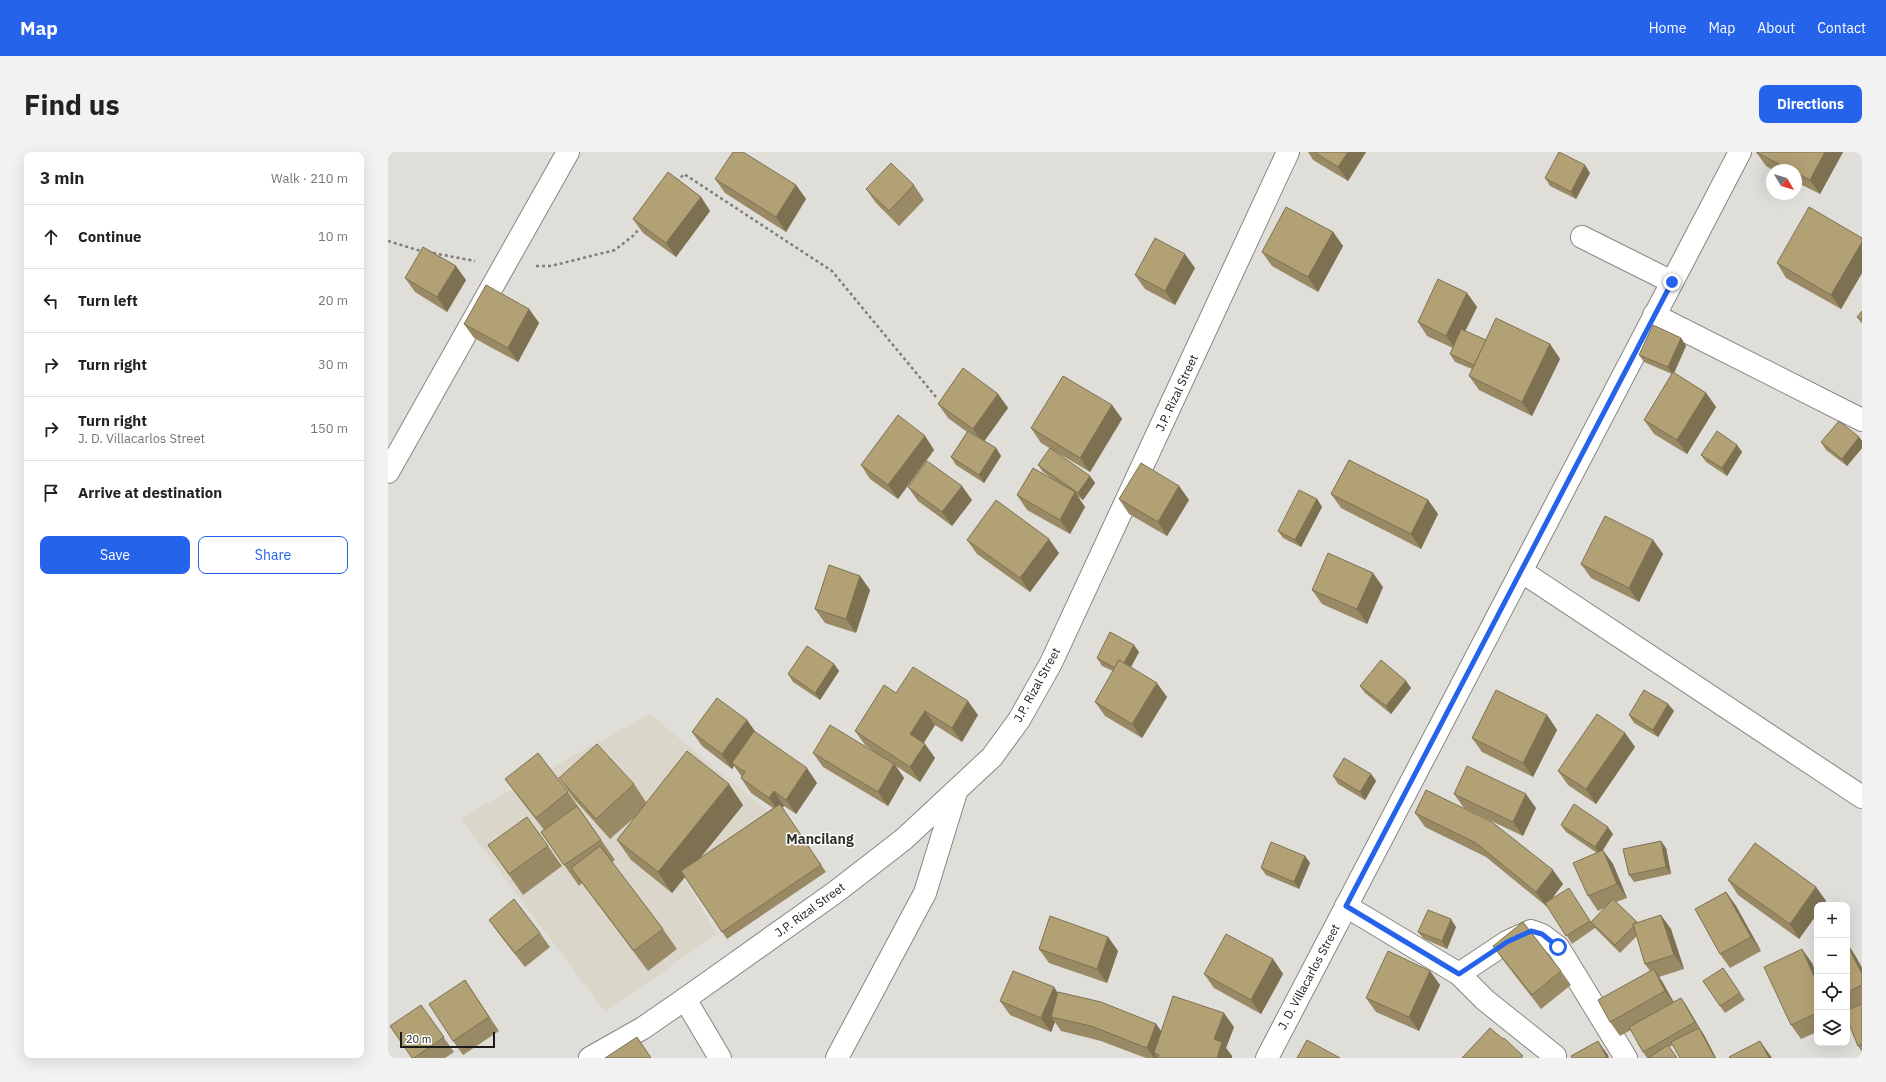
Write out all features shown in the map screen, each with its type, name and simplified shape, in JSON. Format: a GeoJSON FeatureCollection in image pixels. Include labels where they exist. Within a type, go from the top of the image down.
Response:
{"type":"FeatureCollection","features":[{"type":"Feature","properties":{"kind":"street"},"geometry":{"type":"LineString","coordinates":[[388,472],[568,152]]}},
{"type":"Feature","properties":{"kind":"street","name":"J.P. Rizal Street"},"geometry":{"type":"LineString","coordinates":[[590,1058],[643,1028],[837,891],[904,839],[992,757],[1019,720],[1051,663],[1288,152]]}},
{"type":"Feature","properties":{"kind":"street","name":"J. D. Villacarlos Street"},"geometry":{"type":"LineString","coordinates":[[1267,1058],[1740,152]]}},
{"type":"Feature","properties":{"kind":"street"},"geometry":{"type":"LineString","coordinates":[[1582,237],[1672,282]]}},
{"type":"Feature","properties":{"kind":"street"},"geometry":{"type":"LineString","coordinates":[[1654,315],[1862,420]]}},
{"type":"Feature","properties":{"kind":"street"},"geometry":{"type":"LineString","coordinates":[[1521,571],[1862,797]]}},
{"type":"Feature","properties":{"kind":"street"},"geometry":{"type":"LineString","coordinates":[[836,1058],[925,893],[956,792]]}},
{"type":"Feature","properties":{"kind":"street"},"geometry":{"type":"LineString","coordinates":[[1346,906],[1459,974],[1485,1000],[1555,1056]]}},
{"type":"Feature","properties":{"kind":"street"},"geometry":{"type":"LineString","coordinates":[[1459,974],[1507,942],[1531,931],[1542,934],[1558,947],[1626,1058]]}},
{"type":"Feature","properties":{"kind":"street"},"geometry":{"type":"LineString","coordinates":[[685,999],[720,1058]]}},
{"type":"Feature","properties":{"kind":"path"},"geometry":{"type":"LineString","coordinates":[[674,186],[684,174],[832,271],[936,397]]}},
{"type":"Feature","properties":{"kind":"path"},"geometry":{"type":"LineString","coordinates":[[388,241],[420,251],[504,265],[551,266],[615,250],[634,235],[644,222]]}},
{"type":"Feature","properties":{"kind":"shaded area"},"geometry":{"type":"Polygon","coordinates":[[[650,714],[772,815],[684,878],[717,934],[605,1012],[460,818],[650,714]]]}},
{"type":"Feature","properties":{"kind":"building"},"geometry":{"type":"Polygon","coordinates":[[[733,152],[743,152],[796,185],[776,217],[715,179],[733,152]]]}},
{"type":"Feature","properties":{"kind":"building"},"geometry":{"type":"Polygon","coordinates":[[[1314,152],[1348,152],[1338,167],[1314,152]]]}},
{"type":"Feature","properties":{"kind":"building"},"geometry":{"type":"Polygon","coordinates":[[[1559,152],[1585,165],[1571,192],[1545,178],[1559,152]]]}},
{"type":"Feature","properties":{"kind":"building"},"geometry":{"type":"Polygon","coordinates":[[[1756,152],[1825,152],[1810,180],[1802,176],[1802,164],[1779,164],[1756,152]]]}},
{"type":"Feature","properties":{"kind":"building"},"geometry":{"type":"Polygon","coordinates":[[[891,163],[914,185],[889,211],[866,189],[891,163]]]}},
{"type":"Feature","properties":{"kind":"building"},"geometry":{"type":"Polygon","coordinates":[[[668,172],[701,197],[666,243],[633,219],[668,172]]]}},
{"type":"Feature","properties":{"kind":"building"},"geometry":{"type":"Polygon","coordinates":[[[1286,207],[1333,232],[1308,277],[1262,252],[1286,207]]]}},
{"type":"Feature","properties":{"kind":"building"},"geometry":{"type":"Polygon","coordinates":[[[1809,207],[1862,238],[1862,242],[1831,295],[1777,263],[1809,207]]]}},
{"type":"Feature","properties":{"kind":"building"},"geometry":{"type":"Polygon","coordinates":[[[1155,238],[1185,254],[1165,291],[1135,275],[1155,238]]]}},
{"type":"Feature","properties":{"kind":"building"},"geometry":{"type":"Polygon","coordinates":[[[423,247],[456,266],[437,297],[405,278],[423,247]]]}},
{"type":"Feature","properties":{"kind":"building"},"geometry":{"type":"Polygon","coordinates":[[[1438,279],[1467,293],[1446,336],[1418,322],[1438,279]]]}},
{"type":"Feature","properties":{"kind":"building"},"geometry":{"type":"Polygon","coordinates":[[[486,285],[529,309],[508,348],[464,324],[486,285]]]}},
{"type":"Feature","properties":{"kind":"building"},"geometry":{"type":"Polygon","coordinates":[[[1862,311],[1862,320],[1857,317],[1862,311]]]}},
{"type":"Feature","properties":{"kind":"building"},"geometry":{"type":"Polygon","coordinates":[[[1496,318],[1550,344],[1522,402],[1469,376],[1496,318]]]}},
{"type":"Feature","properties":{"kind":"building"},"geometry":{"type":"Polygon","coordinates":[[[1653,325],[1681,338],[1668,367],[1639,355],[1653,325]]]}},
{"type":"Feature","properties":{"kind":"building"},"geometry":{"type":"Polygon","coordinates":[[[1461,329],[1486,340],[1474,365],[1450,354],[1461,329]]]}},
{"type":"Feature","properties":{"kind":"building"},"geometry":{"type":"Polygon","coordinates":[[[963,368],[998,394],[973,429],[938,404],[963,368]]]}},
{"type":"Feature","properties":{"kind":"building"},"geometry":{"type":"Polygon","coordinates":[[[1673,372],[1706,393],[1677,440],[1644,420],[1673,372]]]}},
{"type":"Feature","properties":{"kind":"building"},"geometry":{"type":"Polygon","coordinates":[[[1063,376],[1112,405],[1080,458],[1031,428],[1063,376]]]}},
{"type":"Feature","properties":{"kind":"building"},"geometry":{"type":"Polygon","coordinates":[[[898,415],[925,436],[888,485],[861,465],[898,415]]]}},
{"type":"Feature","properties":{"kind":"building"},"geometry":{"type":"Polygon","coordinates":[[[1839,421],[1859,437],[1842,459],[1821,442],[1839,421]]]}},
{"type":"Feature","properties":{"kind":"building"},"geometry":{"type":"Polygon","coordinates":[[[968,431],[996,448],[979,475],[951,457],[968,431]]]}},
{"type":"Feature","properties":{"kind":"building"},"geometry":{"type":"Polygon","coordinates":[[[1717,431],[1737,445],[1722,468],[1701,455],[1717,431]]]}},
{"type":"Feature","properties":{"kind":"building"},"geometry":{"type":"Polygon","coordinates":[[[1050,448],[1090,476],[1078,493],[1038,465],[1050,448]]]}},
{"type":"Feature","properties":{"kind":"building"},"geometry":{"type":"Polygon","coordinates":[[[1349,460],[1428,500],[1411,534],[1331,494],[1349,460]]]}},
{"type":"Feature","properties":{"kind":"building"},"geometry":{"type":"Polygon","coordinates":[[[927,461],[962,486],[942,512],[908,487],[927,461]]]}},
{"type":"Feature","properties":{"kind":"building"},"geometry":{"type":"Polygon","coordinates":[[[1141,463],[1179,486],[1158,522],[1119,499],[1141,463]]]}},
{"type":"Feature","properties":{"kind":"building"},"geometry":{"type":"Polygon","coordinates":[[[1033,468],[1075,492],[1060,520],[1017,495],[1033,468]]]}},
{"type":"Feature","properties":{"kind":"building"},"geometry":{"type":"Polygon","coordinates":[[[1299,490],[1317,499],[1295,540],[1278,531],[1299,490]]]}},
{"type":"Feature","properties":{"kind":"building"},"geometry":{"type":"Polygon","coordinates":[[[996,500],[1049,539],[1020,578],[967,540],[996,500]]]}},
{"type":"Feature","properties":{"kind":"building"},"geometry":{"type":"Polygon","coordinates":[[[1605,516],[1653,540],[1629,588],[1581,564],[1605,516]]]}},
{"type":"Feature","properties":{"kind":"building"},"geometry":{"type":"Polygon","coordinates":[[[1328,553],[1373,573],[1357,609],[1312,590],[1328,553]]]}},
{"type":"Feature","properties":{"kind":"building"},"geometry":{"type":"Polygon","coordinates":[[[829,565],[860,576],[846,619],[815,609],[829,565]]]}},
{"type":"Feature","properties":{"kind":"building"},"geometry":{"type":"Polygon","coordinates":[[[1110,632],[1134,645],[1124,663],[1119,660],[1115,668],[1097,658],[1110,632]]]}},
{"type":"Feature","properties":{"kind":"building"},"geometry":{"type":"Polygon","coordinates":[[[807,646],[834,664],[815,693],[788,674],[807,646]]]}},
{"type":"Feature","properties":{"kind":"building"},"geometry":{"type":"Polygon","coordinates":[[[1119,660],[1157,683],[1132,724],[1095,702],[1119,660]]]}},
{"type":"Feature","properties":{"kind":"building"},"geometry":{"type":"Polygon","coordinates":[[[1381,660],[1406,681],[1386,706],[1360,686],[1381,660]]]}},
{"type":"Feature","properties":{"kind":"building"},"geometry":{"type":"Polygon","coordinates":[[[913,667],[968,701],[952,728],[925,711],[910,734],[925,744],[910,767],[855,731],[884,685],[896,693],[913,667]]]}},
{"type":"Feature","properties":{"kind":"building"},"geometry":{"type":"Polygon","coordinates":[[[1496,690],[1547,715],[1523,763],[1472,738],[1496,690]]]}},
{"type":"Feature","properties":{"kind":"building"},"geometry":{"type":"Polygon","coordinates":[[[1644,690],[1668,704],[1653,730],[1629,715],[1644,690]]]}},
{"type":"Feature","properties":{"kind":"building"},"geometry":{"type":"Polygon","coordinates":[[[717,698],[747,720],[722,754],[692,732],[717,698]]]}},
{"type":"Feature","properties":{"kind":"building"},"geometry":{"type":"Polygon","coordinates":[[[1597,714],[1625,733],[1586,789],[1558,771],[1597,714]]]}},
{"type":"Feature","properties":{"kind":"building"},"geometry":{"type":"Polygon","coordinates":[[[830,725],[894,764],[878,792],[813,753],[830,725]]]}},
{"type":"Feature","properties":{"kind":"building"},"geometry":{"type":"Polygon","coordinates":[[[754,731],[807,768],[786,800],[774,791],[769,798],[741,778],[745,772],[732,763],[754,731]]]}},
{"type":"Feature","properties":{"kind":"building"},"geometry":{"type":"Polygon","coordinates":[[[597,744],[634,784],[596,819],[559,778],[597,744]]]}},
{"type":"Feature","properties":{"kind":"building"},"geometry":{"type":"Polygon","coordinates":[[[687,751],[729,784],[658,872],[617,840],[687,751]]]}},
{"type":"Feature","properties":{"kind":"building"},"geometry":{"type":"Polygon","coordinates":[[[538,753],[568,792],[536,818],[505,779],[538,753]]]}},
{"type":"Feature","properties":{"kind":"building"},"geometry":{"type":"Polygon","coordinates":[[[1344,758],[1371,774],[1360,792],[1333,776],[1344,758]]]}},
{"type":"Feature","properties":{"kind":"building"},"geometry":{"type":"Polygon","coordinates":[[[1467,766],[1526,794],[1513,822],[1454,794],[1467,766]]]}},
{"type":"Feature","properties":{"kind":"building"},"geometry":{"type":"Polygon","coordinates":[[[1426,790],[1492,822],[1553,870],[1536,892],[1476,843],[1415,813],[1426,790]]]}},
{"type":"Feature","properties":{"kind":"building"},"geometry":{"type":"Polygon","coordinates":[[[780,804],[821,865],[722,932],[681,871],[780,804]]]}},
{"type":"Feature","properties":{"kind":"building"},"geometry":{"type":"Polygon","coordinates":[[[1574,804],[1608,827],[1595,847],[1561,825],[1574,804]]]}},
{"type":"Feature","properties":{"kind":"building"},"geometry":{"type":"Polygon","coordinates":[[[577,806],[601,840],[564,865],[541,832],[577,806]]]}},
{"type":"Feature","properties":{"kind":"building"},"geometry":{"type":"Polygon","coordinates":[[[527,817],[548,846],[509,874],[488,845],[527,817]]]}},
{"type":"Feature","properties":{"kind":"building"},"geometry":{"type":"Polygon","coordinates":[[[1661,841],[1666,867],[1629,875],[1623,849],[1661,841]]]}},
{"type":"Feature","properties":{"kind":"building"},"geometry":{"type":"Polygon","coordinates":[[[1271,842],[1305,856],[1294,882],[1261,868],[1271,842]]]}},
{"type":"Feature","properties":{"kind":"building"},"geometry":{"type":"Polygon","coordinates":[[[1755,843],[1816,887],[1790,924],[1728,880],[1755,843]]]}},
{"type":"Feature","properties":{"kind":"building"},"geometry":{"type":"Polygon","coordinates":[[[600,846],[663,929],[634,951],[571,868],[600,846]]]}},
{"type":"Feature","properties":{"kind":"building"},"geometry":{"type":"Polygon","coordinates":[[[1603,850],[1617,884],[1588,896],[1573,863],[1603,850]]]}},
{"type":"Feature","properties":{"kind":"building"},"geometry":{"type":"Polygon","coordinates":[[[1569,888],[1590,921],[1566,936],[1545,903],[1569,888]]]}},
{"type":"Feature","properties":{"kind":"building"},"geometry":{"type":"Polygon","coordinates":[[[1726,892],[1751,937],[1720,954],[1695,909],[1726,892]]]}},
{"type":"Feature","properties":{"kind":"building"},"geometry":{"type":"Polygon","coordinates":[[[514,899],[540,933],[515,953],[489,920],[514,899]]]}},
{"type":"Feature","properties":{"kind":"building"},"geometry":{"type":"Polygon","coordinates":[[[1613,899],[1637,922],[1633,924],[1634,926],[1615,945],[1591,922],[1613,899]]]}},
{"type":"Feature","properties":{"kind":"building"},"geometry":{"type":"Polygon","coordinates":[[[1428,910],[1451,919],[1442,941],[1418,932],[1428,910]]]}},
{"type":"Feature","properties":{"kind":"building"},"geometry":{"type":"Polygon","coordinates":[[[1661,915],[1674,955],[1645,964],[1633,924],[1661,915]]]}},
{"type":"Feature","properties":{"kind":"building"},"geometry":{"type":"Polygon","coordinates":[[[1050,916],[1108,937],[1097,969],[1039,949],[1050,916]]]}},
{"type":"Feature","properties":{"kind":"building"},"geometry":{"type":"Polygon","coordinates":[[[1523,922],[1561,971],[1532,995],[1493,946],[1523,922]]]}},
{"type":"Feature","properties":{"kind":"building"},"geometry":{"type":"Polygon","coordinates":[[[1226,934],[1273,959],[1251,1000],[1204,974],[1226,934]]]}},
{"type":"Feature","properties":{"kind":"building"},"geometry":{"type":"Polygon","coordinates":[[[1802,949],[1814,976],[1814,1014],[1791,1025],[1764,967],[1802,949]]]}},
{"type":"Feature","properties":{"kind":"building"},"geometry":{"type":"Polygon","coordinates":[[[1850,950],[1862,974],[1862,985],[1850,991],[1850,950]]]}},
{"type":"Feature","properties":{"kind":"building"},"geometry":{"type":"Polygon","coordinates":[[[1388,951],[1430,971],[1409,1017],[1366,998],[1388,951]]]}},
{"type":"Feature","properties":{"kind":"building"},"geometry":{"type":"Polygon","coordinates":[[[1723,968],[1740,993],[1720,1006],[1703,981],[1723,968]]]}},
{"type":"Feature","properties":{"kind":"building"},"geometry":{"type":"Polygon","coordinates":[[[1654,969],[1665,991],[1610,1022],[1598,1000],[1654,969]]]}},
{"type":"Feature","properties":{"kind":"building"},"geometry":{"type":"Polygon","coordinates":[[[1013,971],[1054,987],[1041,1018],[1000,1001],[1013,971]]]}},
{"type":"Feature","properties":{"kind":"building"},"geometry":{"type":"Polygon","coordinates":[[[465,980],[489,1017],[453,1041],[429,1004],[465,980]]]}},
{"type":"Feature","properties":{"kind":"building"},"geometry":{"type":"Polygon","coordinates":[[[1058,992],[1101,1002],[1156,1024],[1147,1048],[1091,1026],[1051,1017],[1058,992]]]}},
{"type":"Feature","properties":{"kind":"building"},"geometry":{"type":"Polygon","coordinates":[[[1173,996],[1224,1013],[1214,1039],[1222,1042],[1217,1058],[1158,1058],[1159,1055],[1154,1053],[1173,996]]]}},
{"type":"Feature","properties":{"kind":"building"},"geometry":{"type":"Polygon","coordinates":[[[1681,998],[1695,1022],[1643,1052],[1629,1027],[1681,998]]]}},
{"type":"Feature","properties":{"kind":"building"},"geometry":{"type":"Polygon","coordinates":[[[1862,1004],[1862,1044],[1858,1046],[1850,1026],[1850,1009],[1862,1004]]]}},
{"type":"Feature","properties":{"kind":"building"},"geometry":{"type":"Polygon","coordinates":[[[421,1005],[444,1037],[412,1058],[390,1026],[421,1005]]]}},
{"type":"Feature","properties":{"kind":"building"},"geometry":{"type":"Polygon","coordinates":[[[1490,1028],[1503,1039],[1504,1038],[1523,1056],[1521,1058],[1462,1058],[1490,1028]]]}},
{"type":"Feature","properties":{"kind":"building"},"geometry":{"type":"Polygon","coordinates":[[[1699,1028],[1715,1058],[1680,1058],[1671,1042],[1699,1028]]]}},
{"type":"Feature","properties":{"kind":"building"},"geometry":{"type":"Polygon","coordinates":[[[637,1037],[651,1058],[605,1058],[637,1037]]]}},
{"type":"Feature","properties":{"kind":"building"},"geometry":{"type":"Polygon","coordinates":[[[1307,1040],[1340,1058],[1297,1058],[1307,1040]]]}},
{"type":"Feature","properties":{"kind":"building"},"geometry":{"type":"Polygon","coordinates":[[[1598,1041],[1607,1058],[1572,1058],[1571,1056],[1598,1041]]]}},
{"type":"Feature","properties":{"kind":"building"},"geometry":{"type":"Polygon","coordinates":[[[1760,1041],[1769,1058],[1729,1057],[1760,1041]]]}},
{"type":"Feature","properties":{"kind":"building"},"geometry":{"type":"Polygon","coordinates":[[[1668,1045],[1677,1058],[1648,1058],[1668,1045]]]}},
{"type":"Feature","properties":{"kind":"district","name":"Mancilang"},"geometry":{"type":"Point","coordinates":[820,839]}},
{"type":"Feature","properties":{"kind":"route"},"geometry":{"type":"LineString","coordinates":[[1558,947],[1542,934],[1531,931],[1507,942],[1459,974],[1346,906],[1672,282]]}}]}
